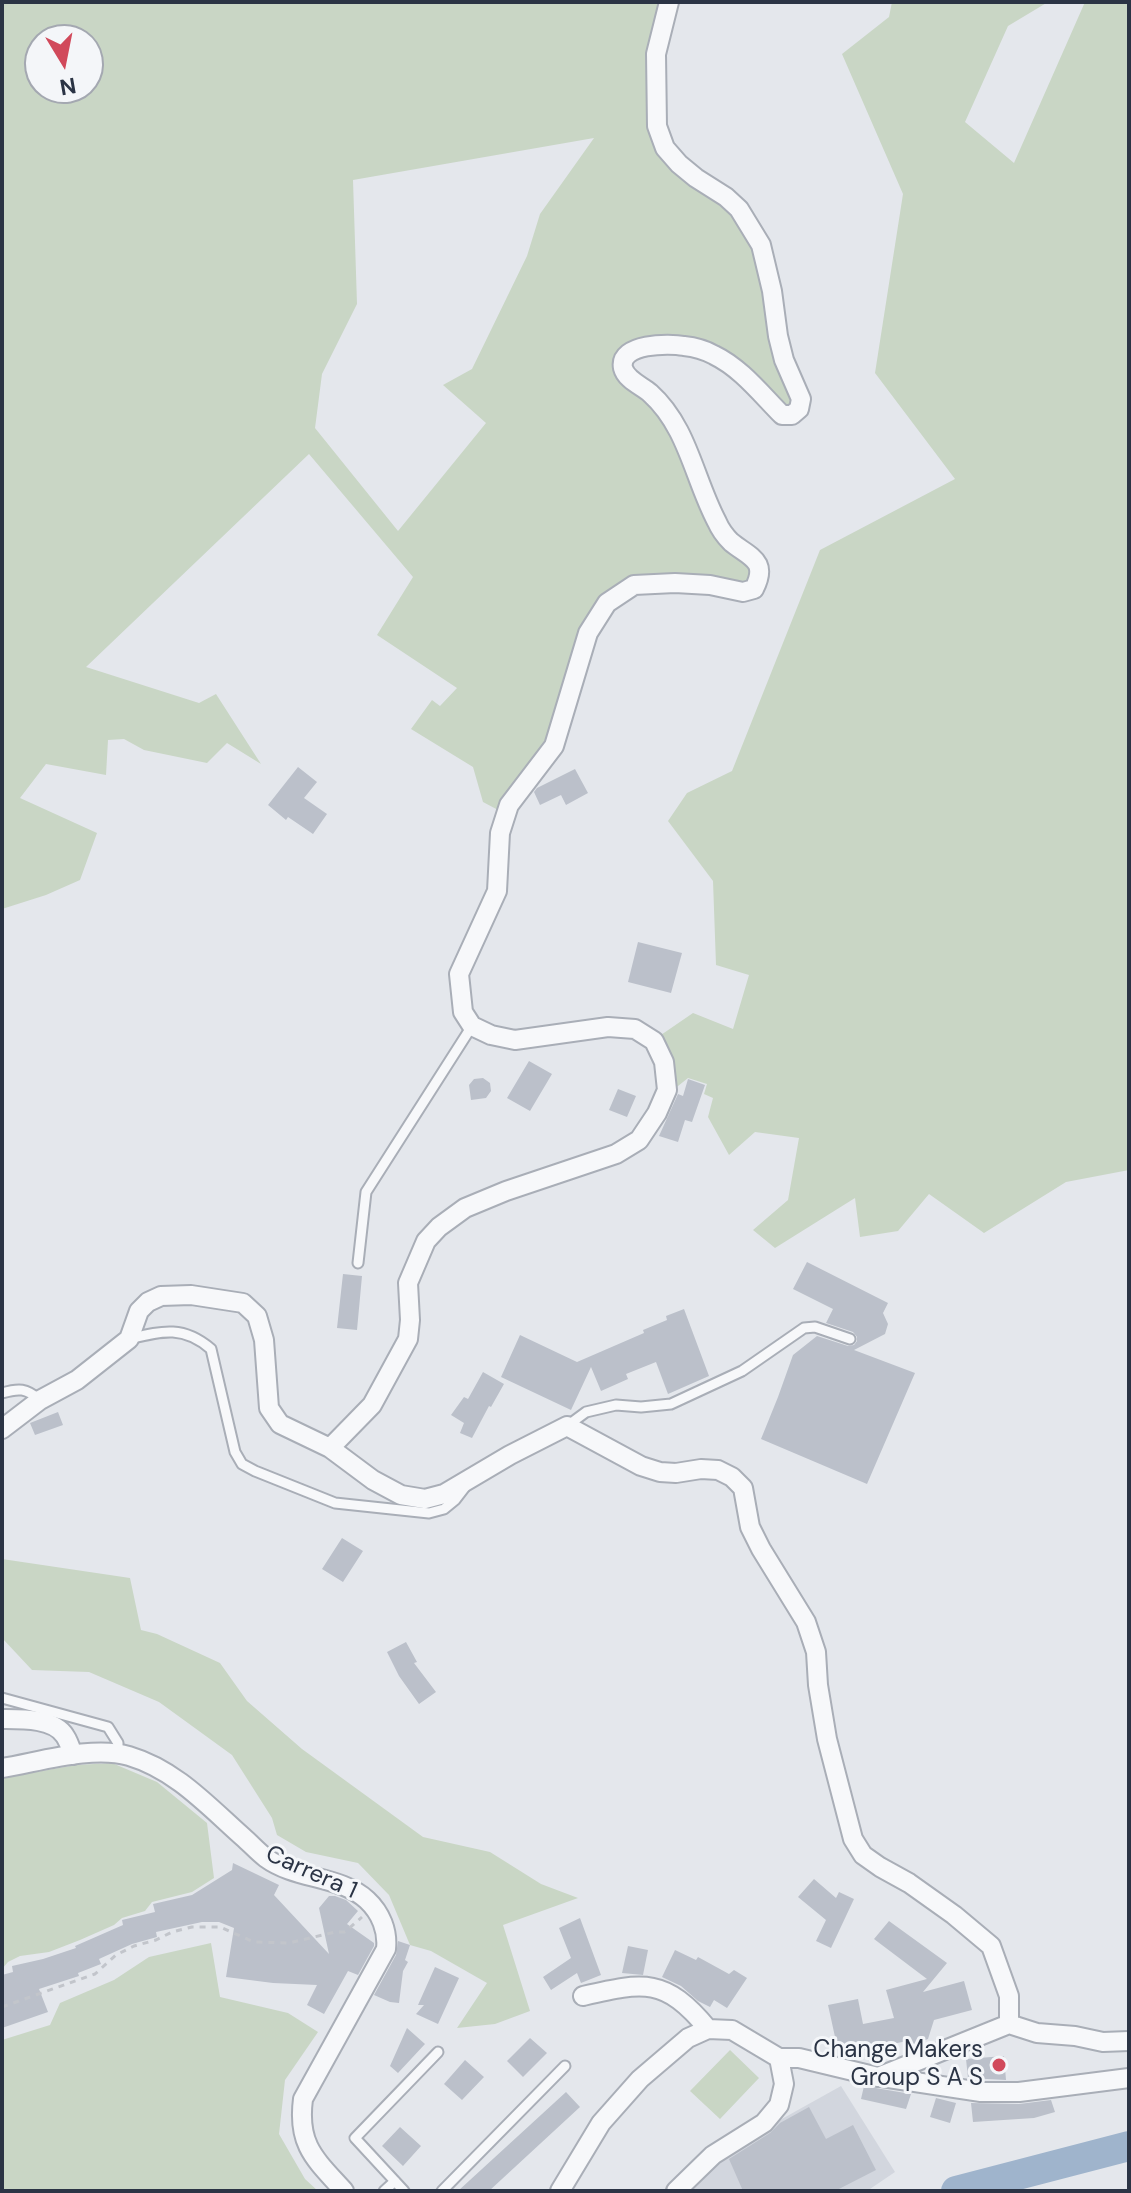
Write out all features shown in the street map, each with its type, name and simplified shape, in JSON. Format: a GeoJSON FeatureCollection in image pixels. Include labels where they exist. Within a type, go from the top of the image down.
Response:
{"type":"FeatureCollection","features":[{"type":"Feature","properties":{"kind":"street"},"geometry":{"type":"LineString","coordinates":[[330,1448],[372,1405],[408,1339],[408,1283],[426,1241],[439,1227],[465,1208],[506,1191],[616,1154],[639,1140],[657,1113],[667,1090],[664,1062],[654,1041],[635,1029],[608,1027],[515,1040],[491,1035],[472,1026],[463,1012],[459,974],[497,891],[500,833],[509,805],[554,746],[588,633],[607,603],[634,585],[710,585],[743,592],[754,589],[760,578],[758,565],[751,554],[731,542],[719,526],[702,492],[679,428],[649,392],[627,375],[623,368],[624,359],[639,348],[655,345],[683,345],[711,353],[731,364],[782,415],[792,415],[799,409],[801,399],[784,360],[761,245],[739,209],[679,164],[665,148],[657,126],[656,54],[669,2]]}},
{"type":"Feature","properties":{"kind":"street"},"geometry":{"type":"LineString","coordinates":[[2,1429],[40,1400],[77,1380],[129,1339],[139,1311],[148,1302],[161,1296],[191,1295],[243,1303],[257,1316],[264,1340],[269,1408],[280,1424],[330,1448],[373,1480],[401,1495],[425,1499],[444,1494],[567,1426],[641,1466],[676,1473],[718,1470],[732,1477],[743,1488],[750,1527],[761,1549],[806,1622],[816,1652],[827,1739],[853,1839],[863,1855],[909,1883],[991,1946],[1009,1996],[1009,2024]]}},
{"type":"Feature","properties":{"kind":"street"},"geometry":{"type":"LineString","coordinates":[[2,1719],[49,1724],[64,1734],[73,1755]]}},
{"type":"Feature","properties":{"kind":"street","name":"Carrera 1"},"geometry":{"type":"LineString","coordinates":[[2,1768],[107,1752],[148,1763],[183,1782],[268,1859],[295,1871],[351,1888],[373,1906],[388,1934],[386,1949],[303,2099],[301,2120],[306,2142],[314,2158],[344,2191]]}},
{"type":"Feature","properties":{"kind":"street"},"geometry":{"type":"LineString","coordinates":[[583,1996],[625,1986],[646,1985],[664,1989],[694,2012],[708,2029]]}},
{"type":"Feature","properties":{"kind":"street"},"geometry":{"type":"LineString","coordinates":[[878,2077],[1009,2024],[1037,2033],[1103,2042],[1129,2041]]}},
{"type":"Feature","properties":{"kind":"street"},"geometry":{"type":"LineString","coordinates":[[560,2191],[601,2123],[640,2079],[688,2038],[708,2029],[732,2030],[779,2058],[799,2058],[878,2077],[981,2092],[1019,2092],[1129,2078]]}},
{"type":"Feature","properties":{"kind":"street"},"geometry":{"type":"LineString","coordinates":[[676,2191],[713,2155],[764,2123],[779,2105],[784,2084],[779,2058]]}},
{"type":"Feature","properties":{"kind":"lane"},"geometry":{"type":"LineString","coordinates":[[358,1263],[366,1192],[472,1026]]}},
{"type":"Feature","properties":{"kind":"lane"},"geometry":{"type":"LineString","coordinates":[[567,1426],[586,1412],[616,1405],[641,1407],[671,1404],[742,1371],[804,1328],[815,1327],[850,1339]]}},
{"type":"Feature","properties":{"kind":"lane"},"geometry":{"type":"LineString","coordinates":[[129,1339],[174,1332],[199,1339],[211,1349],[235,1452],[242,1464],[255,1471],[335,1503],[429,1513],[444,1509],[470,1480]]}},
{"type":"Feature","properties":{"kind":"lane"},"geometry":{"type":"LineString","coordinates":[[2,1393],[19,1389],[31,1392],[40,1400]]}},
{"type":"Feature","properties":{"kind":"lane"},"geometry":{"type":"LineString","coordinates":[[2,1698],[108,1727],[118,1743],[118,1753]]}},
{"type":"Feature","properties":{"kind":"lane"},"geometry":{"type":"LineString","coordinates":[[404,2191],[355,2138],[438,2052]]}},
{"type":"Feature","properties":{"kind":"lane"},"geometry":{"type":"LineString","coordinates":[[442,2191],[565,2066]]}},
{"type":"Feature","properties":{"kind":"lane"},"geometry":{"type":"LineString","coordinates":[[384,2191],[395,2181]]}},
{"type":"Feature","properties":{"kind":"path"},"geometry":{"type":"LineString","coordinates":[[2,2007],[95,1974],[116,1955],[172,1932],[192,1927],[220,1927],[254,1942],[289,1943],[345,1932],[373,1906]]}},
{"type":"Feature","properties":{"kind":"shaded area"},"geometry":{"type":"Polygon","coordinates":[[[841,2086],[895,2172],[867,2191],[683,2191],[719,2154],[841,2086]]]}},
{"type":"Feature","properties":{"kind":"green space"},"geometry":{"type":"Polygon","coordinates":[[[2,2],[663,2],[651,126],[735,213],[756,247],[794,406],[785,409],[713,347],[618,358],[664,417],[752,567],[749,583],[616,589],[548,743],[500,811],[483,802],[473,767],[411,729],[432,700],[440,706],[457,688],[377,635],[413,577],[309,454],[86,667],[199,703],[216,694],[261,764],[227,743],[207,763],[144,750],[124,739],[108,740],[106,775],[46,764],[20,798],[97,833],[80,880],[2,909],[2,2]],[[594,138],[353,180],[357,304],[322,374],[315,428],[398,531],[486,423],[443,385],[472,369],[527,256],[540,214],[594,138]]]}},
{"type":"Feature","properties":{"kind":"green space"},"geometry":{"type":"Polygon","coordinates":[[[892,2],[1048,2],[1008,26],[965,122],[1014,163],[1085,2],[1129,2],[1129,1170],[1066,1182],[984,1233],[929,1194],[898,1231],[860,1237],[855,1198],[775,1248],[753,1230],[788,1200],[799,1138],[755,1132],[729,1155],[708,1117],[713,1098],[704,1094],[707,1084],[688,1078],[673,1090],[658,1037],[693,1013],[733,1029],[749,975],[716,965],[713,881],[668,821],[687,793],[732,771],[820,550],[955,479],[875,373],[903,194],[842,54],[889,17],[892,2]]]}},
{"type":"Feature","properties":{"kind":"green space"},"geometry":{"type":"Polygon","coordinates":[[[2,1559],[130,1578],[141,1630],[157,1634],[220,1663],[247,1701],[302,1749],[423,1837],[490,1852],[541,1884],[578,1898],[503,1925],[530,2011],[495,2024],[457,2028],[487,1983],[431,1951],[410,1945],[389,1895],[358,1863],[306,1852],[277,1835],[272,1818],[232,1755],[159,1702],[89,1672],[32,1670],[2,1638],[2,1559]]]}},
{"type":"Feature","properties":{"kind":"green space"},"geometry":{"type":"Polygon","coordinates":[[[112,1763],[157,1782],[207,1823],[214,1878],[192,1892],[152,1902],[145,1911],[122,1918],[114,1925],[80,1940],[49,1952],[20,1956],[2,1969],[2,1778],[76,1765],[112,1763]]]}},
{"type":"Feature","properties":{"kind":"green space"},"geometry":{"type":"Polygon","coordinates":[[[211,1943],[220,1997],[288,2013],[318,2032],[285,2080],[279,2134],[305,2179],[318,2191],[2,2191],[2,2040],[50,2025],[60,2003],[114,1980],[149,1957],[211,1943]]]}},
{"type":"Feature","properties":{"kind":"green space"},"geometry":{"type":"Polygon","coordinates":[[[730,2050],[759,2078],[720,2119],[690,2091],[730,2050]]]}},
{"type":"Feature","properties":{"kind":"building"},"geometry":{"type":"Polygon","coordinates":[[[298,767],[317,782],[304,798],[327,814],[313,834],[288,817],[286,820],[268,805],[298,767]]]}},
{"type":"Feature","properties":{"kind":"building"},"geometry":{"type":"Polygon","coordinates":[[[575,769],[588,793],[566,805],[561,795],[540,805],[534,792],[537,788],[575,769]]]}},
{"type":"Feature","properties":{"kind":"building"},"geometry":{"type":"Polygon","coordinates":[[[638,942],[682,953],[671,993],[628,982],[638,942]]]}},
{"type":"Feature","properties":{"kind":"building"},"geometry":{"type":"Polygon","coordinates":[[[529,1061],[552,1074],[530,1111],[507,1098],[529,1061]]]}},
{"type":"Feature","properties":{"kind":"building"},"geometry":{"type":"Polygon","coordinates":[[[483,1078],[490,1083],[491,1091],[486,1098],[471,1100],[469,1085],[474,1079],[483,1078]]]}},
{"type":"Feature","properties":{"kind":"building"},"geometry":{"type":"Polygon","coordinates":[[[688,1079],[705,1085],[692,1122],[685,1120],[678,1142],[659,1136],[678,1094],[683,1096],[688,1079]]]}},
{"type":"Feature","properties":{"kind":"building"},"geometry":{"type":"Polygon","coordinates":[[[618,1089],[636,1096],[627,1117],[609,1110],[618,1089]]]}},
{"type":"Feature","properties":{"kind":"building"},"geometry":{"type":"Polygon","coordinates":[[[807,1262],[888,1303],[883,1313],[888,1324],[885,1334],[854,1350],[915,1373],[867,1484],[761,1439],[793,1355],[817,1336],[848,1346],[857,1341],[853,1332],[826,1323],[833,1309],[793,1289],[807,1262]]]}},
{"type":"Feature","properties":{"kind":"building"},"geometry":{"type":"Polygon","coordinates":[[[343,1274],[362,1276],[357,1330],[337,1328],[343,1274]]]}},
{"type":"Feature","properties":{"kind":"building"},"geometry":{"type":"Polygon","coordinates":[[[684,1309],[709,1376],[668,1394],[656,1362],[626,1374],[628,1379],[601,1391],[591,1367],[571,1410],[501,1377],[520,1335],[577,1362],[644,1333],[643,1330],[667,1320],[666,1316],[684,1309]]]}},
{"type":"Feature","properties":{"kind":"building"},"geometry":{"type":"Polygon","coordinates":[[[483,1372],[504,1384],[472,1438],[460,1433],[464,1423],[451,1415],[464,1397],[468,1399],[483,1372]]]}},
{"type":"Feature","properties":{"kind":"building"},"geometry":{"type":"Polygon","coordinates":[[[58,1412],[63,1425],[35,1435],[30,1423],[58,1412]]]}},
{"type":"Feature","properties":{"kind":"building"},"geometry":{"type":"Polygon","coordinates":[[[342,1538],[363,1551],[343,1582],[322,1569],[342,1538]]]}},
{"type":"Feature","properties":{"kind":"building"},"geometry":{"type":"Polygon","coordinates":[[[406,1642],[417,1662],[414,1663],[436,1692],[419,1704],[387,1652],[406,1642]]]}},
{"type":"Feature","properties":{"kind":"building"},"geometry":{"type":"Polygon","coordinates":[[[233,1863],[279,1885],[274,1895],[329,1954],[319,1908],[329,1896],[335,1896],[346,1900],[358,1911],[347,1924],[374,1946],[358,1975],[348,1971],[324,2014],[307,2005],[317,1985],[226,1977],[234,1928],[219,1922],[202,1922],[156,1932],[157,1937],[99,1959],[101,1964],[78,1973],[79,1976],[39,1989],[48,2012],[2,2028],[2,1975],[13,1972],[12,1966],[76,1948],[123,1925],[122,1920],[155,1912],[153,1904],[192,1895],[232,1870],[233,1863]]]}},
{"type":"Feature","properties":{"kind":"building"},"geometry":{"type":"Polygon","coordinates":[[[814,1879],[836,1898],[839,1892],[854,1899],[831,1948],[816,1941],[826,1920],[798,1897],[814,1879]]]}},
{"type":"Feature","properties":{"kind":"building"},"geometry":{"type":"Polygon","coordinates":[[[580,1918],[601,1975],[581,1983],[577,1973],[551,1990],[543,1977],[571,1958],[559,1928],[580,1918]]]}},
{"type":"Feature","properties":{"kind":"building"},"geometry":{"type":"Polygon","coordinates":[[[889,1921],[947,1963],[923,1992],[964,1981],[972,2010],[934,2020],[928,2039],[909,2046],[907,2041],[839,2055],[828,2005],[858,1999],[863,2024],[894,2018],[886,1990],[927,1979],[874,1939],[889,1921]]]}},
{"type":"Feature","properties":{"kind":"building"},"geometry":{"type":"Polygon","coordinates":[[[398,1941],[410,1945],[399,2003],[374,1995],[396,1955],[398,1941]]]}},
{"type":"Feature","properties":{"kind":"building"},"geometry":{"type":"Polygon","coordinates":[[[628,1946],[648,1950],[643,1975],[622,1973],[628,1946]]]}},
{"type":"Feature","properties":{"kind":"building"},"geometry":{"type":"Polygon","coordinates":[[[675,1950],[696,1960],[698,1957],[729,1974],[734,1970],[747,1978],[727,2008],[714,2000],[710,2007],[681,1986],[662,1977],[675,1950]]]}},
{"type":"Feature","properties":{"kind":"building"},"geometry":{"type":"Polygon","coordinates":[[[435,1967],[459,1978],[438,2024],[416,2014],[424,2005],[418,2005],[435,1967]]]}},
{"type":"Feature","properties":{"kind":"building"},"geometry":{"type":"Polygon","coordinates":[[[407,2028],[425,2044],[398,2073],[390,2066],[407,2028]]]}},
{"type":"Feature","properties":{"kind":"building"},"geometry":{"type":"Polygon","coordinates":[[[530,2038],[547,2053],[523,2077],[507,2061],[530,2038]]]}},
{"type":"Feature","properties":{"kind":"building"},"geometry":{"type":"Polygon","coordinates":[[[1004,2056],[1006,2080],[968,2078],[966,2059],[1004,2056]]]}},
{"type":"Feature","properties":{"kind":"building"},"geometry":{"type":"Polygon","coordinates":[[[465,2060],[484,2077],[462,2100],[444,2084],[465,2060]]]}},
{"type":"Feature","properties":{"kind":"building"},"geometry":{"type":"Polygon","coordinates":[[[864,2086],[911,2094],[906,2109],[861,2099],[864,2086]]]}},
{"type":"Feature","properties":{"kind":"building"},"geometry":{"type":"Polygon","coordinates":[[[566,2092],[580,2107],[489,2191],[458,2191],[566,2092]]]}},
{"type":"Feature","properties":{"kind":"building"},"geometry":{"type":"Polygon","coordinates":[[[936,2098],[956,2103],[950,2123],[930,2117],[936,2098]]]}},
{"type":"Feature","properties":{"kind":"building"},"geometry":{"type":"Polygon","coordinates":[[[1051,2100],[1055,2112],[1034,2118],[973,2122],[971,2103],[1019,2104],[1051,2100]]]}},
{"type":"Feature","properties":{"kind":"building"},"geometry":{"type":"Polygon","coordinates":[[[809,2107],[826,2139],[853,2125],[876,2170],[835,2191],[743,2191],[729,2159],[809,2107]]]}},
{"type":"Feature","properties":{"kind":"building"},"geometry":{"type":"Polygon","coordinates":[[[400,2127],[421,2146],[403,2166],[382,2146],[400,2127]]]}},
{"type":"Feature","properties":{"kind":"waterway"},"geometry":{"type":"LineString","coordinates":[[956,2191],[1129,2146]]}},
{"type":"Feature","properties":{"kind":"place","name":"Change Makers Group S A S"},"geometry":{"type":"Point","coordinates":[999,2065]}}]}
